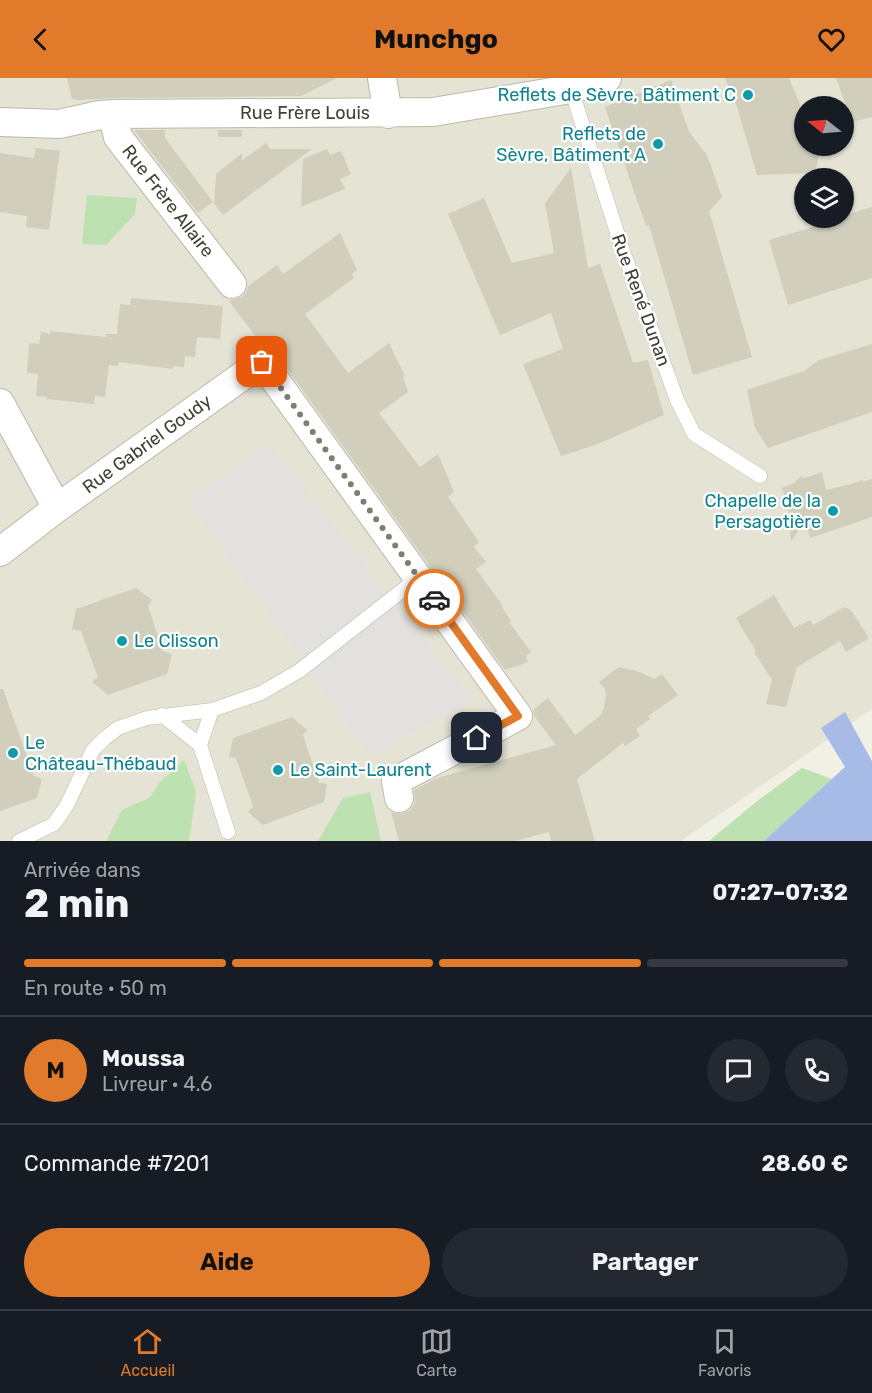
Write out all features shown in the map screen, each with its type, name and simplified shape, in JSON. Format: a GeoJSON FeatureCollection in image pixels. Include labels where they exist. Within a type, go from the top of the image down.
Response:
{"type":"FeatureCollection","features":[{"type":"Feature","properties":{"kind":"street"},"geometry":{"type":"LineString","coordinates":[[382,78],[388,114]]}},
{"type":"Feature","properties":{"kind":"street","name":"Rue Frère Louis"},"geometry":{"type":"LineString","coordinates":[[0,122],[59,124],[100,114],[433,112],[571,89],[602,79]]}},
{"type":"Feature","properties":{"kind":"street","name":"Rue Frère Allaire"},"geometry":{"type":"LineString","coordinates":[[115,114],[118,137],[232,284]]}},
{"type":"Feature","properties":{"kind":"street","name":"Rue Gabriel Goudy"},"geometry":{"type":"LineString","coordinates":[[0,552],[57,508],[262,362],[518,716],[396,781],[399,798]]}},
{"type":"Feature","properties":{"kind":"street"},"geometry":{"type":"LineString","coordinates":[[0,403],[57,508]]}},
{"type":"Feature","properties":{"kind":"lane","name":"Rue René Dunan"},"geometry":{"type":"LineString","coordinates":[[571,89],[623,251],[677,400],[694,434],[760,476]]}},
{"type":"Feature","properties":{"kind":"lane"},"geometry":{"type":"LineString","coordinates":[[19,841],[54,824],[67,805],[93,750],[118,728],[162,715],[212,710],[261,693],[299,671],[418,578]]}},
{"type":"Feature","properties":{"kind":"lane"},"geometry":{"type":"LineString","coordinates":[[200,745],[212,710]]}},
{"type":"Feature","properties":{"kind":"lane"},"geometry":{"type":"LineString","coordinates":[[162,715],[200,745],[228,832]]}},
{"type":"Feature","properties":{"kind":"shaded area"},"geometry":{"type":"Polygon","coordinates":[[[0,78],[872,78],[872,709],[681,841],[0,841],[0,78]]]}},
{"type":"Feature","properties":{"kind":"shaded area"},"geometry":{"type":"Polygon","coordinates":[[[269,444],[473,701],[370,755],[189,501],[269,444]]]}},
{"type":"Feature","properties":{"kind":"green space"},"geometry":{"type":"Polygon","coordinates":[[[87,195],[137,198],[135,214],[106,245],[82,244],[87,195]]]}},
{"type":"Feature","properties":{"kind":"green space"},"geometry":{"type":"Polygon","coordinates":[[[184,760],[196,792],[189,841],[106,841],[122,810],[149,798],[160,782],[184,760]]]}},
{"type":"Feature","properties":{"kind":"green space"},"geometry":{"type":"Polygon","coordinates":[[[802,768],[832,779],[764,841],[709,841],[756,802],[802,768]]]}},
{"type":"Feature","properties":{"kind":"green space"},"geometry":{"type":"Polygon","coordinates":[[[370,792],[381,841],[318,841],[343,798],[370,792]]]}},
{"type":"Feature","properties":{"kind":"water"},"geometry":{"type":"Polygon","coordinates":[[[845,712],[872,761],[872,841],[764,841],[845,767],[821,728],[845,712]]]}},
{"type":"Feature","properties":{"kind":"building"},"geometry":{"type":"Polygon","coordinates":[[[67,78],[337,78],[301,96],[80,100],[72,99],[67,78]]]}},
{"type":"Feature","properties":{"kind":"building"},"geometry":{"type":"Polygon","coordinates":[[[725,78],[789,78],[796,96],[794,96],[794,156],[819,156],[816,168],[794,168],[794,174],[757,175],[737,107],[725,78]]]}},
{"type":"Feature","properties":{"kind":"building"},"geometry":{"type":"Polygon","coordinates":[[[836,78],[872,78],[872,117],[854,122],[854,96],[843,96],[836,78]]]}},
{"type":"Feature","properties":{"kind":"building"},"geometry":{"type":"Polygon","coordinates":[[[671,80],[689,132],[707,155],[722,197],[709,211],[752,357],[693,375],[649,225],[646,226],[605,107],[671,80]]]}},
{"type":"Feature","properties":{"kind":"building"},"geometry":{"type":"Polygon","coordinates":[[[134,130],[165,130],[165,138],[213,202],[198,213],[134,130]]]}},
{"type":"Feature","properties":{"kind":"building"},"geometry":{"type":"Polygon","coordinates":[[[218,130],[242,130],[242,137],[218,137],[218,130]]]}},
{"type":"Feature","properties":{"kind":"building"},"geometry":{"type":"Polygon","coordinates":[[[266,143],[270,149],[312,149],[223,215],[214,204],[216,174],[242,153],[242,160],[266,143]]]}},
{"type":"Feature","properties":{"kind":"building"},"geometry":{"type":"Polygon","coordinates":[[[36,148],[60,151],[49,230],[26,227],[27,216],[0,212],[0,153],[34,158],[36,148]]]}},
{"type":"Feature","properties":{"kind":"building"},"geometry":{"type":"Polygon","coordinates":[[[327,149],[330,155],[341,151],[351,174],[340,179],[345,189],[301,207],[303,159],[327,149]]]}},
{"type":"Feature","properties":{"kind":"building"},"geometry":{"type":"Polygon","coordinates":[[[571,168],[588,268],[600,264],[633,363],[648,360],[664,415],[598,444],[561,456],[523,364],[563,349],[551,313],[500,335],[448,214],[484,198],[512,263],[554,253],[545,203],[571,168]]]}},
{"type":"Feature","properties":{"kind":"building"},"geometry":{"type":"Polygon","coordinates":[[[872,207],[872,278],[788,305],[769,240],[809,228],[854,228],[854,213],[872,207]]]}},
{"type":"Feature","properties":{"kind":"building"},"geometry":{"type":"Polygon","coordinates":[[[340,233],[357,270],[352,274],[354,278],[305,314],[348,373],[389,343],[405,376],[403,377],[408,392],[379,413],[420,467],[438,454],[454,492],[448,497],[479,542],[474,547],[486,562],[476,569],[503,606],[511,621],[509,622],[531,652],[526,656],[528,662],[505,670],[275,352],[263,346],[229,301],[242,297],[248,286],[277,265],[283,274],[340,233]]]}},
{"type":"Feature","properties":{"kind":"building"},"geometry":{"type":"Polygon","coordinates":[[[131,298],[223,306],[220,339],[197,337],[195,357],[185,356],[184,367],[173,366],[173,369],[119,362],[118,366],[109,365],[105,397],[95,396],[94,404],[36,396],[38,374],[27,373],[29,343],[39,344],[41,332],[50,334],[50,331],[106,337],[106,334],[117,334],[120,304],[130,305],[131,298]]]}},
{"type":"Feature","properties":{"kind":"building"},"geometry":{"type":"Polygon","coordinates":[[[872,344],[872,412],[768,448],[755,428],[747,390],[804,371],[819,360],[872,344]]]}},
{"type":"Feature","properties":{"kind":"building","name":"Chapelle de la Persagotière"},"geometry":{"type":"Polygon","coordinates":[[[822,472],[826,490],[872,479],[872,517],[810,538],[805,522],[791,541],[788,505],[782,488],[794,483],[801,476],[804,478],[822,472]]]}},
{"type":"Feature","properties":{"kind":"building","name":"Le Clisson"},"geometry":{"type":"Polygon","coordinates":[[[136,588],[152,600],[148,606],[163,651],[172,654],[167,674],[108,695],[92,682],[98,677],[81,631],[72,629],[76,609],[136,588]]]}},
{"type":"Feature","properties":{"kind":"building"},"geometry":{"type":"Polygon","coordinates":[[[774,595],[794,628],[810,620],[813,625],[844,607],[851,610],[869,638],[846,652],[840,641],[797,667],[786,707],[766,704],[772,680],[736,618],[774,595]]]}},
{"type":"Feature","properties":{"kind":"building"},"geometry":{"type":"Polygon","coordinates":[[[619,667],[637,671],[654,679],[662,674],[678,695],[648,716],[650,719],[636,729],[640,736],[625,746],[623,743],[577,779],[595,841],[551,841],[549,832],[515,841],[399,841],[391,812],[401,814],[410,810],[415,803],[414,790],[437,778],[556,745],[534,716],[533,710],[548,698],[575,735],[600,716],[604,708],[606,691],[599,682],[619,667]]]}},
{"type":"Feature","properties":{"kind":"building","name":"Le Château-Thébaud"},"geometry":{"type":"Polygon","coordinates":[[[0,689],[3,689],[34,776],[42,779],[37,798],[0,811],[0,689]]]}},
{"type":"Feature","properties":{"kind":"building","name":"Le Saint-Laurent"},"geometry":{"type":"Polygon","coordinates":[[[292,717],[307,730],[303,735],[319,783],[327,784],[324,802],[263,825],[248,812],[253,806],[236,758],[229,757],[233,738],[292,717]]]}},
{"type":"Feature","properties":{"kind":"way so far"},"geometry":{"type":"LineString","coordinates":[[262,362],[434,599]]}},
{"type":"Feature","properties":{"kind":"place","name":"Reflets de Sèvre, Bâtiment C"},"geometry":{"type":"Point","coordinates":[748,95]}},
{"type":"Feature","properties":{"kind":"place","name":"Reflets de Sèvre, Bâtiment A"},"geometry":{"type":"Point","coordinates":[658,144]}},
{"type":"Feature","properties":{"kind":"place","name":"Chapelle de la Persagotière"},"geometry":{"type":"Point","coordinates":[833,511]}},
{"type":"Feature","properties":{"kind":"place","name":"Le Clisson"},"geometry":{"type":"Point","coordinates":[122,641]}},
{"type":"Feature","properties":{"kind":"place","name":"Le Château-Thébaud"},"geometry":{"type":"Point","coordinates":[13,753]}},
{"type":"Feature","properties":{"kind":"place","name":"Le Saint-Laurent"},"geometry":{"type":"Point","coordinates":[278,770]}},
{"type":"Feature","properties":{"kind":"route"},"geometry":{"type":"LineString","coordinates":[[434,599],[518,716],[477,738]]}}]}
